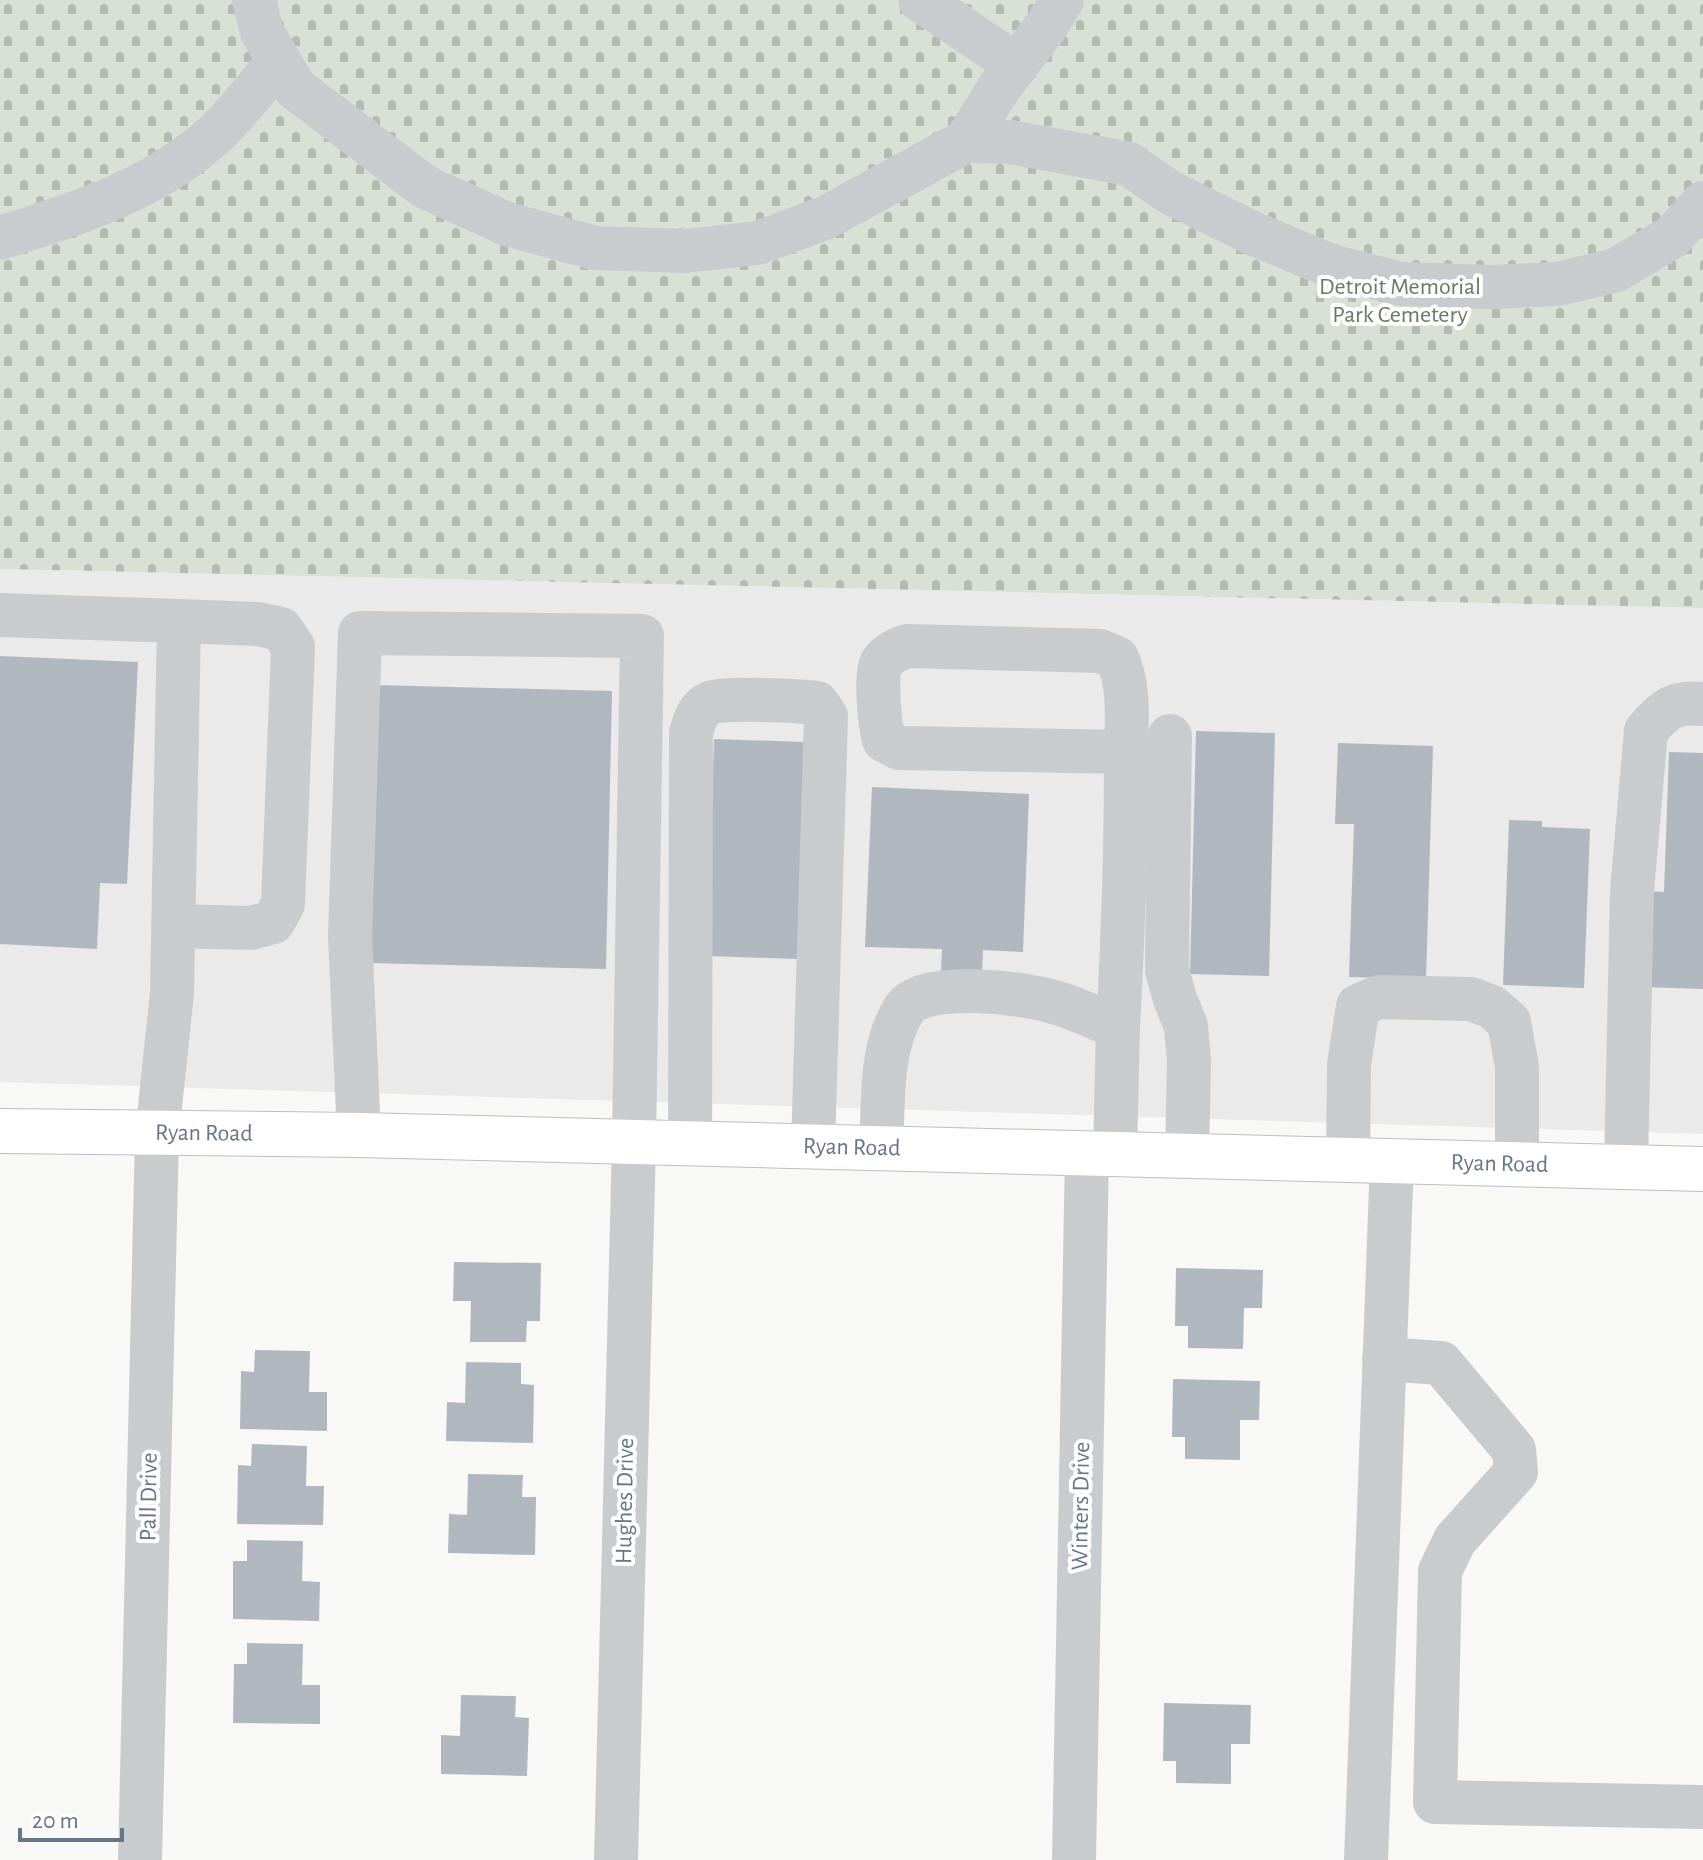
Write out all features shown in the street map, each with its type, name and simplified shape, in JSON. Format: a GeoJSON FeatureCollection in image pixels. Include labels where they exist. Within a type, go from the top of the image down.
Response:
{"type":"FeatureCollection","features":[{"type":"Feature","properties":{"kind":"main road","name":"Ryan Road"},"geometry":{"type":"LineString","coordinates":[[0,1131],[359,1135],[1703,1169]]}},
{"type":"Feature","properties":{"kind":"street"},"geometry":{"type":"LineString","coordinates":[[254,0],[262,32],[295,88],[425,187],[507,224],[595,248],[685,251],[758,243],[827,217],[966,141],[1062,0]]}},
{"type":"Feature","properties":{"kind":"street"},"geometry":{"type":"LineString","coordinates":[[920,0],[1017,65]]}},
{"type":"Feature","properties":{"kind":"street"},"geometry":{"type":"LineString","coordinates":[[0,238],[80,212],[158,177],[214,135],[279,61]]}},
{"type":"Feature","properties":{"kind":"street"},"geometry":{"type":"LineString","coordinates":[[966,141],[1010,142],[1129,164],[1169,192],[1252,233],[1331,266],[1401,284],[1492,287],[1558,284],[1616,270],[1672,237],[1703,203]]}},
{"type":"Feature","properties":{"kind":"street"},"geometry":{"type":"LineString","coordinates":[[0,615],[258,624],[281,629],[293,647],[283,904],[273,922],[251,928],[174,926]]}},
{"type":"Feature","properties":{"kind":"street","name":"Pall Drive"},"geometry":{"type":"LineString","coordinates":[[140,1860],[157,1135],[172,993],[179,621]]}},
{"type":"Feature","properties":{"kind":"street","name":"Hughes Drive"},"geometry":{"type":"LineString","coordinates":[[359,1135],[350,936],[360,633],[642,636],[634,1142],[616,1860]]}},
{"type":"Feature","properties":{"kind":"street","name":"Winters Drive"},"geometry":{"type":"LineString","coordinates":[[1074,1860],[1101,1152],[1118,1027],[1126,841],[1126,752],[1125,676],[1117,658],[1100,651],[907,646],[891,653],[880,665],[879,724],[884,740],[899,748],[1126,752]]}},
{"type":"Feature","properties":{"kind":"street"},"geometry":{"type":"LineString","coordinates":[[690,1143],[691,733],[696,714],[711,701],[794,700],[817,703],[826,716],[813,1146]]}},
{"type":"Feature","properties":{"kind":"street"},"geometry":{"type":"LineString","coordinates":[[1626,1167],[1632,891],[1646,731],[1662,711],[1687,702],[1703,704]]}},
{"type":"Feature","properties":{"kind":"street"},"geometry":{"type":"LineString","coordinates":[[1170,736],[1167,970],[1186,1026],[1189,1061],[1187,1155]]}},
{"type":"Feature","properties":{"kind":"street"},"geometry":{"type":"LineString","coordinates":[[881,1147],[887,1055],[907,1005],[933,993],[992,991],[1027,995],[1057,1003],[1118,1027]]}},
{"type":"Feature","properties":{"kind":"street"},"geometry":{"type":"LineString","coordinates":[[1348,1159],[1349,1064],[1358,1006],[1379,997],[1471,999],[1492,1007],[1509,1022],[1517,1067],[1517,1164]]}},
{"type":"Feature","properties":{"kind":"street"},"geometry":{"type":"LineString","coordinates":[[1366,1860],[1392,1160]]}},
{"type":"Feature","properties":{"kind":"street"},"geometry":{"type":"LineString","coordinates":[[1384,1359],[1441,1363],[1514,1450],[1516,1472],[1455,1540],[1440,1571],[1435,1802],[1703,1807]]}},
{"type":"Feature","properties":{"kind":"shaded area"},"geometry":{"type":"Polygon","coordinates":[[[0,569],[1703,608],[1703,1134],[0,1082],[0,569]]]}},
{"type":"Feature","properties":{"kind":"green space","name":"Detroit Memorial Park Cemetery"},"geometry":{"type":"Polygon","coordinates":[[[0,0],[1703,0],[1703,608],[0,569],[0,0]]]}},
{"type":"Feature","properties":{"kind":"building"},"geometry":{"type":"Polygon","coordinates":[[[0,656],[138,662],[127,884],[100,883],[97,949],[0,944],[0,656]]]}},
{"type":"Feature","properties":{"kind":"building"},"geometry":{"type":"Polygon","coordinates":[[[376,685],[612,691],[606,969],[370,963],[376,685]]]}},
{"type":"Feature","properties":{"kind":"building"},"geometry":{"type":"Polygon","coordinates":[[[1196,731],[1275,733],[1269,976],[1190,974],[1196,731]]]}},
{"type":"Feature","properties":{"kind":"building"},"geometry":{"type":"Polygon","coordinates":[[[714,739],[804,742],[797,959],[708,956],[714,739]]]}},
{"type":"Feature","properties":{"kind":"building"},"geometry":{"type":"Polygon","coordinates":[[[1338,743],[1433,746],[1426,979],[1349,977],[1354,824],[1335,824],[1338,743]]]}},
{"type":"Feature","properties":{"kind":"building"},"geometry":{"type":"Polygon","coordinates":[[[1669,752],[1703,753],[1703,989],[1643,987],[1647,891],[1664,892],[1669,752]]]}},
{"type":"Feature","properties":{"kind":"building"},"geometry":{"type":"Polygon","coordinates":[[[872,787],[1029,794],[1023,952],[983,950],[982,974],[941,972],[942,949],[865,947],[872,787]]]}},
{"type":"Feature","properties":{"kind":"building"},"geometry":{"type":"Polygon","coordinates":[[[1509,820],[1542,821],[1542,827],[1590,829],[1584,988],[1503,985],[1509,820]]]}},
{"type":"Feature","properties":{"kind":"building"},"geometry":{"type":"Polygon","coordinates":[[[454,1262],[541,1263],[540,1321],[527,1321],[526,1342],[470,1342],[471,1301],[453,1301],[454,1262]]]}},
{"type":"Feature","properties":{"kind":"building"},"geometry":{"type":"Polygon","coordinates":[[[1176,1268],[1263,1270],[1262,1308],[1244,1308],[1243,1349],[1188,1348],[1188,1326],[1175,1326],[1176,1268]]]}},
{"type":"Feature","properties":{"kind":"building"},"geometry":{"type":"Polygon","coordinates":[[[255,1350],[310,1351],[309,1392],[327,1392],[327,1431],[240,1429],[241,1371],[254,1372],[255,1350]]]}},
{"type":"Feature","properties":{"kind":"building"},"geometry":{"type":"Polygon","coordinates":[[[466,1362],[521,1363],[521,1384],[534,1385],[533,1443],[446,1441],[447,1402],[465,1403],[466,1362]]]}},
{"type":"Feature","properties":{"kind":"building"},"geometry":{"type":"Polygon","coordinates":[[[1173,1379],[1260,1381],[1259,1420],[1240,1420],[1240,1460],[1185,1459],[1185,1437],[1172,1437],[1173,1379]]]}},
{"type":"Feature","properties":{"kind":"building"},"geometry":{"type":"Polygon","coordinates":[[[252,1444],[307,1446],[306,1486],[324,1486],[323,1525],[237,1524],[238,1465],[251,1466],[252,1444]]]}},
{"type":"Feature","properties":{"kind":"building"},"geometry":{"type":"Polygon","coordinates":[[[468,1474],[523,1475],[522,1497],[536,1497],[535,1555],[448,1553],[449,1514],[467,1515],[468,1474]]]}},
{"type":"Feature","properties":{"kind":"building"},"geometry":{"type":"Polygon","coordinates":[[[247,1540],[303,1541],[302,1581],[320,1582],[319,1621],[233,1619],[233,1561],[247,1561],[247,1540]]]}},
{"type":"Feature","properties":{"kind":"building"},"geometry":{"type":"Polygon","coordinates":[[[247,1643],[303,1644],[302,1685],[320,1685],[320,1724],[233,1723],[234,1664],[247,1664],[247,1643]]]}},
{"type":"Feature","properties":{"kind":"building"},"geometry":{"type":"Polygon","coordinates":[[[461,1695],[516,1696],[515,1717],[529,1718],[527,1776],[441,1774],[441,1735],[460,1736],[461,1695]]]}},
{"type":"Feature","properties":{"kind":"building"},"geometry":{"type":"Polygon","coordinates":[[[1164,1703],[1251,1705],[1250,1744],[1231,1744],[1231,1784],[1176,1783],[1176,1761],[1163,1761],[1164,1703]]]}}]}
